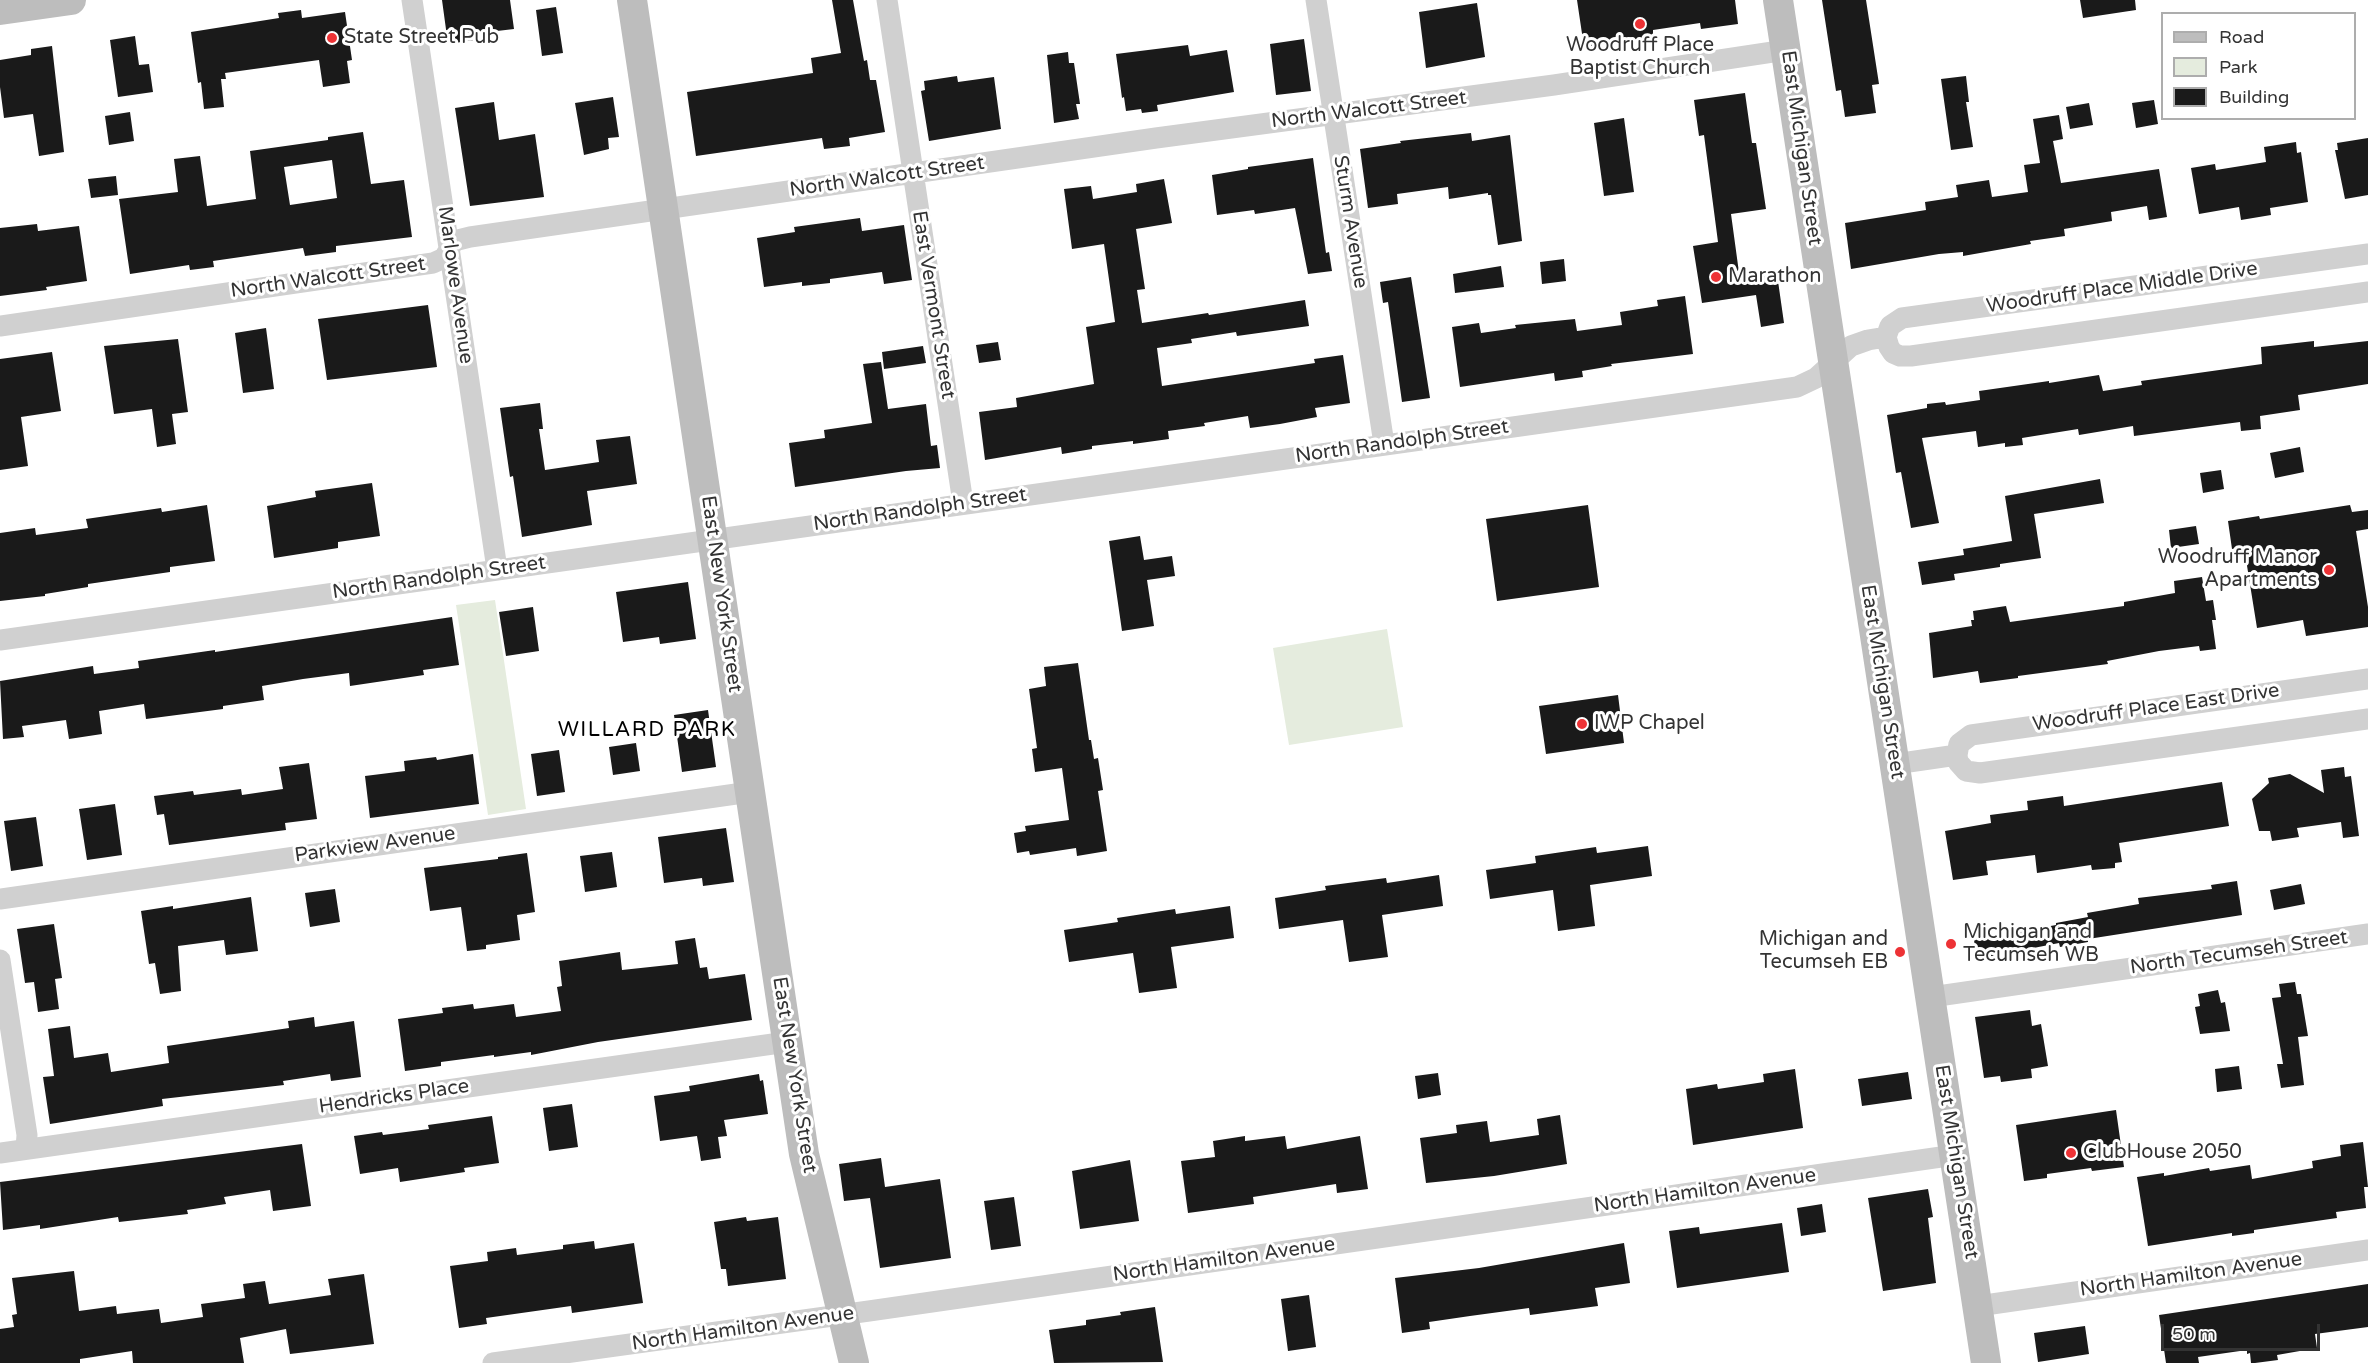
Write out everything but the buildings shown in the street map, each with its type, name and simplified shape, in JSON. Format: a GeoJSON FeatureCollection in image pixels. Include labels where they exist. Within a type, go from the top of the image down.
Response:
{"type":"FeatureCollection","features":[{"type":"Feature","properties":{"kind":"main road"},"geometry":{"type":"LineString","coordinates":[[0,10],[71,0]]}},
{"type":"Feature","properties":{"kind":"main road","name":"East New York Street"},"geometry":{"type":"LineString","coordinates":[[632,0],[804,1154],[854,1363]]}},
{"type":"Feature","properties":{"kind":"main road","name":"East Michigan Street"},"geometry":{"type":"LineString","coordinates":[[1778,0],[1986,1363]]}},
{"type":"Feature","properties":{"kind":"street","name":"Marlowe Avenue"},"geometry":{"type":"LineString","coordinates":[[412,0],[497,569]]}},
{"type":"Feature","properties":{"kind":"street","name":"East Vermont Street"},"geometry":{"type":"LineString","coordinates":[[887,0],[963,503]]}},
{"type":"Feature","properties":{"kind":"street","name":"Sturm Avenue"},"geometry":{"type":"LineString","coordinates":[[1316,0],[1384,444]]}},
{"type":"Feature","properties":{"kind":"street","name":"North Walcott Street"},"geometry":{"type":"LineString","coordinates":[[0,326],[433,263],[444,258],[457,240],[470,237],[1334,114],[1554,86],[1786,50]]}},
{"type":"Feature","properties":{"kind":"street","name":"Woodruff Place Middle Drive"},"geometry":{"type":"LineString","coordinates":[[2368,254],[1902,318],[1890,326],[1886,338],[1893,352],[1900,356],[1911,356],[2368,292]]}},
{"type":"Feature","properties":{"kind":"street"},"geometry":{"type":"LineString","coordinates":[[1833,362],[1857,343],[1886,338]]}},
{"type":"Feature","properties":{"kind":"street","name":"North Randolph Street"},"geometry":{"type":"LineString","coordinates":[[0,640],[1797,387],[1816,378],[1833,362]]}},
{"type":"Feature","properties":{"kind":"street","name":"Woodruff Place East Drive"},"geometry":{"type":"LineString","coordinates":[[2368,678],[1971,735],[1959,744],[1957,755],[1958,762],[1966,771],[1980,774],[2368,719]]}},
{"type":"Feature","properties":{"kind":"street"},"geometry":{"type":"LineString","coordinates":[[1895,764],[1957,755]]}},
{"type":"Feature","properties":{"kind":"street","name":"Parkview Avenue"},"geometry":{"type":"LineString","coordinates":[[0,899],[750,792]]}},
{"type":"Feature","properties":{"kind":"street","name":"North Tecumseh Street"},"geometry":{"type":"LineString","coordinates":[[1931,997],[2368,934]]}},
{"type":"Feature","properties":{"kind":"street"},"geometry":{"type":"LineString","coordinates":[[0,960],[27,1135],[26,1149]]}},
{"type":"Feature","properties":{"kind":"street","name":"Hendricks Place"},"geometry":{"type":"LineString","coordinates":[[0,1153],[788,1042]]}},
{"type":"Feature","properties":{"kind":"street","name":"North Hamilton Avenue"},"geometry":{"type":"LineString","coordinates":[[493,1363],[1955,1155]]}},
{"type":"Feature","properties":{"kind":"street","name":"North Hamilton Avenue"},"geometry":{"type":"LineString","coordinates":[[1978,1306],[2368,1250]]}},
{"type":"Feature","properties":{"kind":"green space"},"geometry":{"type":"Polygon","coordinates":[[[495,600],[526,809],[488,815],[456,605],[495,600]]]}},
{"type":"Feature","properties":{"kind":"green space"},"geometry":{"type":"Polygon","coordinates":[[[1387,629],[1403,727],[1289,745],[1273,648],[1387,629]]]}},
{"type":"Feature","properties":{"kind":"place","name":"Woodruff Place Baptist Church"},"geometry":{"type":"Point","coordinates":[1640,24]}},
{"type":"Feature","properties":{"kind":"place","name":"State Street Pub"},"geometry":{"type":"Point","coordinates":[332,38]}},
{"type":"Feature","properties":{"kind":"place","name":"Marathon"},"geometry":{"type":"Point","coordinates":[1716,277]}},
{"type":"Feature","properties":{"kind":"place","name":"Woodruff Manor Apartments"},"geometry":{"type":"Point","coordinates":[2329,570]}},
{"type":"Feature","properties":{"kind":"place","name":"IWP Chapel"},"geometry":{"type":"Point","coordinates":[1582,724]}},
{"type":"Feature","properties":{"kind":"place","name":"Michigan and Tecumseh WB"},"geometry":{"type":"Point","coordinates":[1951,944]}},
{"type":"Feature","properties":{"kind":"place","name":"Michigan and Tecumseh EB"},"geometry":{"type":"Point","coordinates":[1900,952]}},
{"type":"Feature","properties":{"kind":"place","name":"ClubHouse 2050"},"geometry":{"type":"Point","coordinates":[2071,1153]}},
{"type":"Feature","properties":{"kind":"district","name":"WILLARD PARK"},"geometry":{"type":"Point","coordinates":[647,730]}}]}
